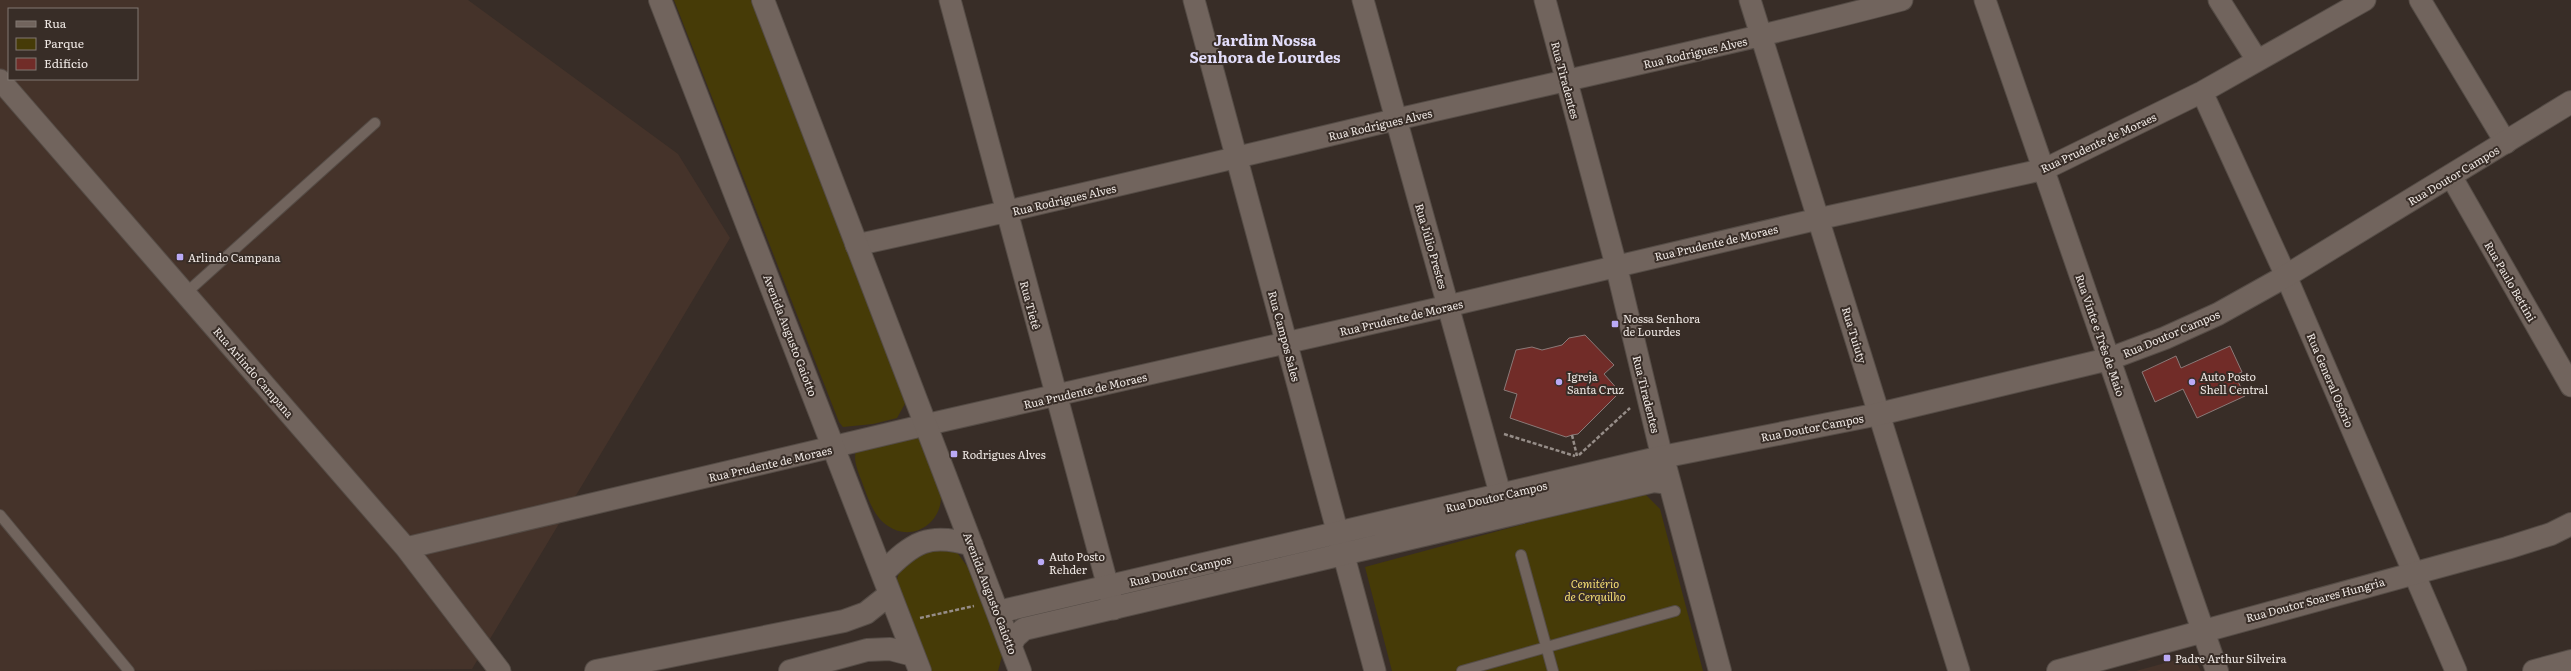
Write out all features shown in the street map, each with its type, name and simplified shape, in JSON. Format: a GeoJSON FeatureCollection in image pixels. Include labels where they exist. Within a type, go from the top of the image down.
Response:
{"type":"FeatureCollection","features":[{"type":"Feature","properties":{"kind":"street","name":"Avenida Augusto Gaiotto"},"geometry":{"type":"LineString","coordinates":[[660,0],[835,447],[917,663]]}},
{"type":"Feature","properties":{"kind":"street","name":"Avenida Augusto Gaiotto"},"geometry":{"type":"LineString","coordinates":[[762,0],[1021,671]]}},
{"type":"Feature","properties":{"kind":"street","name":"Rua Tietê"},"geometry":{"type":"LineString","coordinates":[[950,0],[1114,609]]}},
{"type":"Feature","properties":{"kind":"street","name":"Rua Campos Sales"},"geometry":{"type":"LineString","coordinates":[[1194,0],[1375,671]]}},
{"type":"Feature","properties":{"kind":"street","name":"Rua Júlio Prestes"},"geometry":{"type":"LineString","coordinates":[[1363,0],[1504,505]]}},
{"type":"Feature","properties":{"kind":"street","name":"Rua Tiradentes"},"geometry":{"type":"LineString","coordinates":[[1545,0],[1616,265],[1662,457],[1720,671]]}},
{"type":"Feature","properties":{"kind":"street","name":"Rua Tuiuty"},"geometry":{"type":"LineString","coordinates":[[1750,0],[1959,671]]}},
{"type":"Feature","properties":{"kind":"street","name":"Rua Rodrigues Alves"},"geometry":{"type":"LineString","coordinates":[[856,245],[1006,212],[1396,120],[1761,37],[1902,0]]}},
{"type":"Feature","properties":{"kind":"street","name":"Rua Vinte e Três de Maio"},"geometry":{"type":"LineString","coordinates":[[1985,0],[2045,169],[2217,671]]}},
{"type":"Feature","properties":{"kind":"street"},"geometry":{"type":"LineString","coordinates":[[2220,0],[2257,60]]}},
{"type":"Feature","properties":{"kind":"street","name":"Rua Prudente de Moraes"},"geometry":{"type":"LineString","coordinates":[[406,548],[925,425],[1056,397],[1448,306],[1616,265],[2045,169],[2202,92],[2364,0]]}},
{"type":"Feature","properties":{"kind":"street"},"geometry":{"type":"LineString","coordinates":[[2420,0],[2506,143]]}},
{"type":"Feature","properties":{"kind":"street","name":"Rua Arlindo Campana"},"geometry":{"type":"LineString","coordinates":[[0,80],[406,548],[500,671]]}},
{"type":"Feature","properties":{"kind":"street","name":"Rua General Osório"},"geometry":{"type":"LineString","coordinates":[[2202,92],[2286,276],[2456,671]]}},
{"type":"Feature","properties":{"kind":"street","name":"Rua Doutor Campos"},"geometry":{"type":"LineString","coordinates":[[1011,645],[1015,637],[1024,630],[1114,609],[1341,544],[1504,505],[1662,457],[1879,414],[2109,359],[2165,338],[2218,314],[2286,276],[2571,102]]}},
{"type":"Feature","properties":{"kind":"street","name":"Rua Paulo Bettini"},"geometry":{"type":"LineString","coordinates":[[2451,176],[2571,386]]}},
{"type":"Feature","properties":{"kind":"street","name":"Rua Doutor Campos"},"geometry":{"type":"LineString","coordinates":[[1504,505],[1654,481],[1669,483]]}},
{"type":"Feature","properties":{"kind":"street","name":"Rua Doutor Soares Hungria"},"geometry":{"type":"LineString","coordinates":[[2058,671],[2414,572],[2507,548],[2551,534],[2571,524]]}},
{"type":"Feature","properties":{"kind":"street"},"geometry":{"type":"LineString","coordinates":[[883,573],[906,551],[924,542],[951,539],[972,545]]}},
{"type":"Feature","properties":{"kind":"street","name":"Rua Doutor Campos"},"geometry":{"type":"LineString","coordinates":[[996,607],[1341,544]]}},
{"type":"Feature","properties":{"kind":"street"},"geometry":{"type":"LineString","coordinates":[[596,671],[844,621],[866,613],[890,594]]}},
{"type":"Feature","properties":{"kind":"street"},"geometry":{"type":"LineString","coordinates":[[790,671],[868,650],[890,649],[917,663]]}},
{"type":"Feature","properties":{"kind":"street"},"geometry":{"type":"LineString","coordinates":[[2534,671],[2571,661]]}},
{"type":"Feature","properties":{"kind":"lane"},"geometry":{"type":"LineString","coordinates":[[186,293],[375,123]]}},
{"type":"Feature","properties":{"kind":"lane"},"geometry":{"type":"LineString","coordinates":[[0,515],[129,671]]}},
{"type":"Feature","properties":{"kind":"lane"},"geometry":{"type":"LineString","coordinates":[[1521,555],[1553,671]]}},
{"type":"Feature","properties":{"kind":"lane"},"geometry":{"type":"LineString","coordinates":[[1462,671],[1675,611]]}},
{"type":"Feature","properties":{"kind":"path"},"geometry":{"type":"LineString","coordinates":[[1484,434],[1496,432],[1577,457],[1639,399],[1648,397]]}},
{"type":"Feature","properties":{"kind":"path"},"geometry":{"type":"LineString","coordinates":[[901,622],[996,607]]}},
{"type":"Feature","properties":{"kind":"shaded area"},"geometry":{"type":"Polygon","coordinates":[[[0,0],[468,0],[678,154],[730,238],[472,669],[0,671],[0,0]]]}},
{"type":"Feature","properties":{"kind":"shaded area"},"geometry":{"type":"Polygon","coordinates":[[[2187,657],[2196,662],[2201,671],[2136,671],[2187,657]]]}},
{"type":"Feature","properties":{"kind":"green space"},"geometry":{"type":"Polygon","coordinates":[[[674,0],[751,0],[906,402],[897,418],[873,424],[843,427],[839,422],[674,0]]]}},
{"type":"Feature","properties":{"kind":"green space"},"geometry":{"type":"Polygon","coordinates":[[[917,435],[923,439],[935,468],[941,491],[941,498],[936,516],[930,523],[915,531],[906,532],[888,526],[878,517],[869,500],[858,470],[855,454],[856,450],[917,435]]]}},
{"type":"Feature","properties":{"kind":"green space","name":"Cemitério de Cerquilho"},"geometry":{"type":"Polygon","coordinates":[[[1643,492],[1660,509],[1703,671],[1392,671],[1365,567],[1643,492]]]}},
{"type":"Feature","properties":{"kind":"green space"},"geometry":{"type":"Polygon","coordinates":[[[924,548],[956,551],[972,573],[1004,649],[998,671],[930,671],[895,585],[902,564],[924,548]]]}},
{"type":"Feature","properties":{"kind":"building","name":"Igreja Santa Cruz"},"geometry":{"type":"Polygon","coordinates":[[[1585,335],[1614,365],[1604,374],[1620,392],[1578,434],[1566,437],[1510,418],[1517,394],[1504,390],[1516,350],[1532,347],[1542,350],[1562,345],[1569,338],[1585,335]]]}},
{"type":"Feature","properties":{"kind":"building","name":"Auto Posto Shell Central"},"geometry":{"type":"Polygon","coordinates":[[[2230,346],[2242,372],[2235,375],[2245,396],[2197,418],[2183,389],[2155,402],[2142,372],[2176,356],[2181,368],[2230,346]]]}},
{"type":"Feature","properties":{"kind":"place","name":"Arlindo Campana"},"geometry":{"type":"Point","coordinates":[180,257]}},
{"type":"Feature","properties":{"kind":"place","name":"Nossa Senhora de Lourdes"},"geometry":{"type":"Point","coordinates":[1615,324]}},
{"type":"Feature","properties":{"kind":"place","name":"Igreja Santa Cruz"},"geometry":{"type":"Point","coordinates":[1559,382]}},
{"type":"Feature","properties":{"kind":"place","name":"Auto Posto Shell Central"},"geometry":{"type":"Point","coordinates":[2192,382]}},
{"type":"Feature","properties":{"kind":"place","name":"Rodrigues Alves"},"geometry":{"type":"Point","coordinates":[954,454]}},
{"type":"Feature","properties":{"kind":"place","name":"Auto Posto Rehder"},"geometry":{"type":"Point","coordinates":[1041,562]}},
{"type":"Feature","properties":{"kind":"place","name":"Padre Arthur Silveira"},"geometry":{"type":"Point","coordinates":[2167,658]}},
{"type":"Feature","properties":{"kind":"district","name":"Jardim Nossa Senhora de Lourdes"},"geometry":{"type":"Point","coordinates":[1265,48]}}]}
